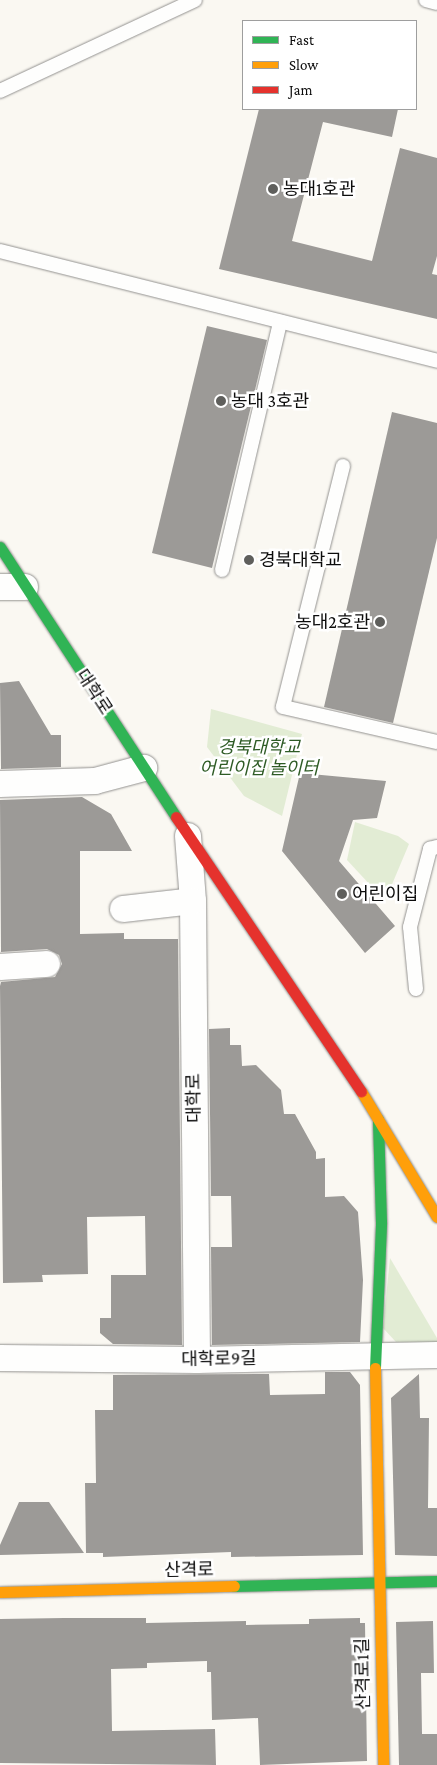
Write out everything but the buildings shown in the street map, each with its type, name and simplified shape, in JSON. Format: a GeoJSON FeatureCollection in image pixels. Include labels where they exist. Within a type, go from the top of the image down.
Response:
{"type":"FeatureCollection","features":[{"type":"Feature","properties":{"kind":"street","name":"대학로"},"geometry":{"type":"LineString","coordinates":[[0,547],[12,587],[144,768],[378,1117],[437,1217]]}},
{"type":"Feature","properties":{"kind":"street"},"geometry":{"type":"LineString","coordinates":[[0,784],[95,781],[144,768]]}},
{"type":"Feature","properties":{"kind":"street","name":"대학로"},"geometry":{"type":"LineString","coordinates":[[188,836],[193,901],[197,1360]]}},
{"type":"Feature","properties":{"kind":"street"},"geometry":{"type":"LineString","coordinates":[[123,909],[193,901]]}},
{"type":"Feature","properties":{"kind":"street"},"geometry":{"type":"LineString","coordinates":[[0,967],[47,964]]}},
{"type":"Feature","properties":{"kind":"street"},"geometry":{"type":"LineString","coordinates":[[378,1117],[381,1222],[375,1354],[378,1583]]}},
{"type":"Feature","properties":{"kind":"street","name":"대학로9길"},"geometry":{"type":"LineString","coordinates":[[0,1358],[197,1360],[375,1354],[437,1355]]}},
{"type":"Feature","properties":{"kind":"street","name":"산격로"},"geometry":{"type":"LineString","coordinates":[[0,1592],[437,1581]]}},
{"type":"Feature","properties":{"kind":"street","name":"산격로1길"},"geometry":{"type":"LineString","coordinates":[[378,1583],[382,1765]]}},
{"type":"Feature","properties":{"kind":"lane"},"geometry":{"type":"LineString","coordinates":[[0,91],[195,0]]}},
{"type":"Feature","properties":{"kind":"lane"},"geometry":{"type":"LineString","coordinates":[[426,0],[437,3]]}},
{"type":"Feature","properties":{"kind":"lane"},"geometry":{"type":"LineString","coordinates":[[0,250],[437,361]]}},
{"type":"Feature","properties":{"kind":"lane"},"geometry":{"type":"LineString","coordinates":[[222,570],[280,322]]}},
{"type":"Feature","properties":{"kind":"lane"},"geometry":{"type":"LineString","coordinates":[[343,466],[284,707],[437,742]]}},
{"type":"Feature","properties":{"kind":"lane"},"geometry":{"type":"LineString","coordinates":[[416,989],[410,927],[430,849],[437,847]]}},
{"type":"Feature","properties":{"kind":"green space","name":"경북대학교 어린이집 놀이터"},"geometry":{"type":"Polygon","coordinates":[[[211,709],[302,734],[282,816],[244,796],[207,747],[211,709]]]}},
{"type":"Feature","properties":{"kind":"green space"},"geometry":{"type":"Polygon","coordinates":[[[355,822],[398,836],[409,844],[385,901],[347,860],[355,822]]]}},
{"type":"Feature","properties":{"kind":"green space"},"geometry":{"type":"Polygon","coordinates":[[[390,1258],[437,1338],[437,1343],[396,1342],[383,1328],[390,1258]]]}},
{"type":"Feature","properties":{"kind":"traffic: fast"},"geometry":{"type":"LineString","coordinates":[[0,547],[176,817]]}},
{"type":"Feature","properties":{"kind":"traffic: fast"},"geometry":{"type":"LineString","coordinates":[[375,1368],[381,1222],[378,1119]]}},
{"type":"Feature","properties":{"kind":"traffic: fast"},"geometry":{"type":"LineString","coordinates":[[234,1586],[437,1581]]}},
{"type":"Feature","properties":{"kind":"traffic: slow"},"geometry":{"type":"LineString","coordinates":[[361,1091],[437,1217]]}},
{"type":"Feature","properties":{"kind":"traffic: slow"},"geometry":{"type":"LineString","coordinates":[[375,1368],[383,1765]]}},
{"type":"Feature","properties":{"kind":"traffic: slow"},"geometry":{"type":"LineString","coordinates":[[0,1592],[234,1586]]}},
{"type":"Feature","properties":{"kind":"traffic: jam"},"geometry":{"type":"LineString","coordinates":[[176,817],[361,1091]]}},
{"type":"Feature","properties":{"kind":"place","name":"농대1호관"},"geometry":{"type":"Point","coordinates":[273,189]}},
{"type":"Feature","properties":{"kind":"place","name":"농대 3호관"},"geometry":{"type":"Point","coordinates":[221,401]}},
{"type":"Feature","properties":{"kind":"place","name":"경북대학교"},"geometry":{"type":"Point","coordinates":[249,560]}},
{"type":"Feature","properties":{"kind":"place","name":"농대2호관"},"geometry":{"type":"Point","coordinates":[380,622]}},
{"type":"Feature","properties":{"kind":"place","name":"어린이집"},"geometry":{"type":"Point","coordinates":[342,894]}}]}
